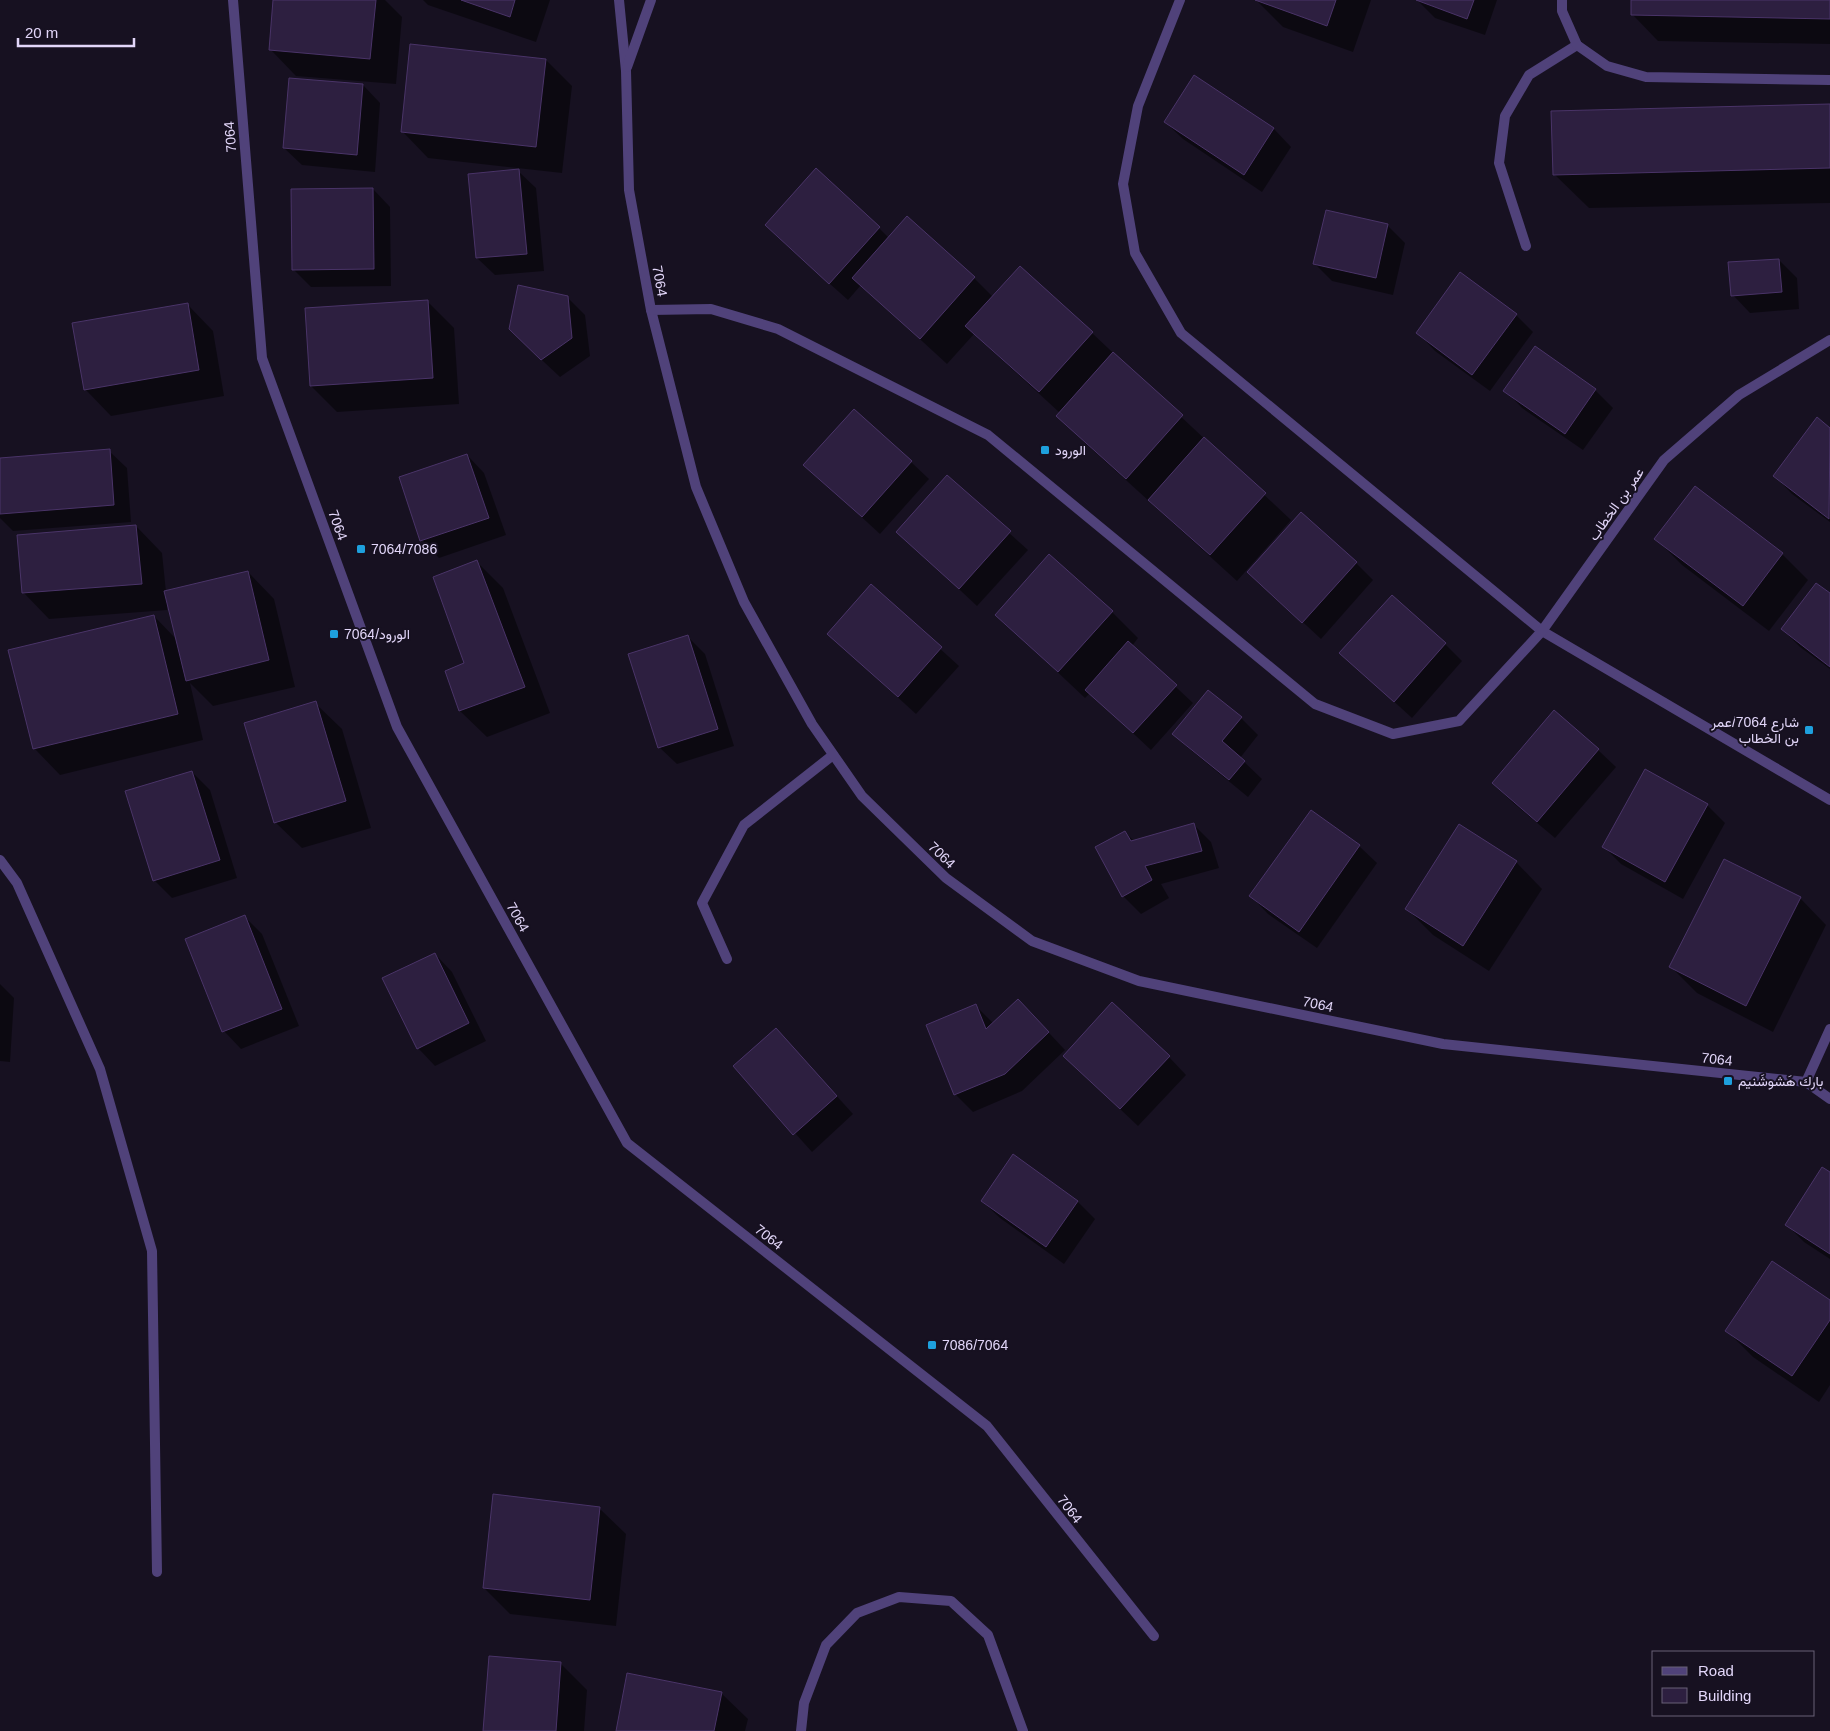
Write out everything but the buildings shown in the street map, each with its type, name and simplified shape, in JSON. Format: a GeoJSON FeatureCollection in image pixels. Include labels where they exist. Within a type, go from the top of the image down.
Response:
{"type":"FeatureCollection","features":[{"type":"Feature","properties":{"kind":"street","name":"7064"},"geometry":{"type":"LineString","coordinates":[[233,0],[262,358],[397,727],[627,1143],[987,1426],[1154,1636]]}},
{"type":"Feature","properties":{"kind":"street","name":"7064"},"geometry":{"type":"LineString","coordinates":[[619,0],[626,71],[629,190],[651,310],[696,487],[744,602],[812,724],[862,796],[946,878],[1032,941],[1140,981],[1443,1044],[1806,1082],[1830,1099]]}},
{"type":"Feature","properties":{"kind":"street"},"geometry":{"type":"LineString","coordinates":[[626,71],[651,0]]}},
{"type":"Feature","properties":{"kind":"street"},"geometry":{"type":"LineString","coordinates":[[1180,0],[1138,106],[1123,184],[1135,253],[1181,333],[1542,630],[1830,800]]}},
{"type":"Feature","properties":{"kind":"street"},"geometry":{"type":"LineString","coordinates":[[1562,0],[1562,11],[1577,45],[1607,66],[1646,77],[1830,80]]}},
{"type":"Feature","properties":{"kind":"street"},"geometry":{"type":"LineString","coordinates":[[1526,246],[1499,163],[1505,116],[1529,75],[1577,45]]}},
{"type":"Feature","properties":{"kind":"street","name":"عمر بن الخطاب"},"geometry":{"type":"LineString","coordinates":[[651,310],[711,308],[778,329],[988,435],[1316,704],[1393,734],[1459,721],[1542,630],[1664,460],[1739,395],[1830,340]]}},
{"type":"Feature","properties":{"kind":"street"},"geometry":{"type":"LineString","coordinates":[[728,959],[702,903],[744,825],[833,755]]}},
{"type":"Feature","properties":{"kind":"street"},"geometry":{"type":"LineString","coordinates":[[0,860],[17,883],[100,1069],[152,1251],[157,1572]]}},
{"type":"Feature","properties":{"kind":"street"},"geometry":{"type":"LineString","coordinates":[[1806,1082],[1830,1029]]}},
{"type":"Feature","properties":{"kind":"street"},"geometry":{"type":"LineString","coordinates":[[802,1731],[804,1703],[826,1645],[857,1613],[899,1598],[951,1601],[988,1634],[1023,1731]]}},
{"type":"Feature","properties":{"kind":"place","name":"الورود"},"geometry":{"type":"Point","coordinates":[1045,450]}},
{"type":"Feature","properties":{"kind":"place","name":"7064/7086"},"geometry":{"type":"Point","coordinates":[361,549]}},
{"type":"Feature","properties":{"kind":"place","name":"الورود/7064"},"geometry":{"type":"Point","coordinates":[334,634]}},
{"type":"Feature","properties":{"kind":"place","name":"شارع 7064/عمر بن الخطاب"},"geometry":{"type":"Point","coordinates":[1809,730]}},
{"type":"Feature","properties":{"kind":"place","name":"بارك هَشوشَنيم"},"geometry":{"type":"Point","coordinates":[1728,1081]}},
{"type":"Feature","properties":{"kind":"place","name":"7086/7064"},"geometry":{"type":"Point","coordinates":[932,1345]}}]}
